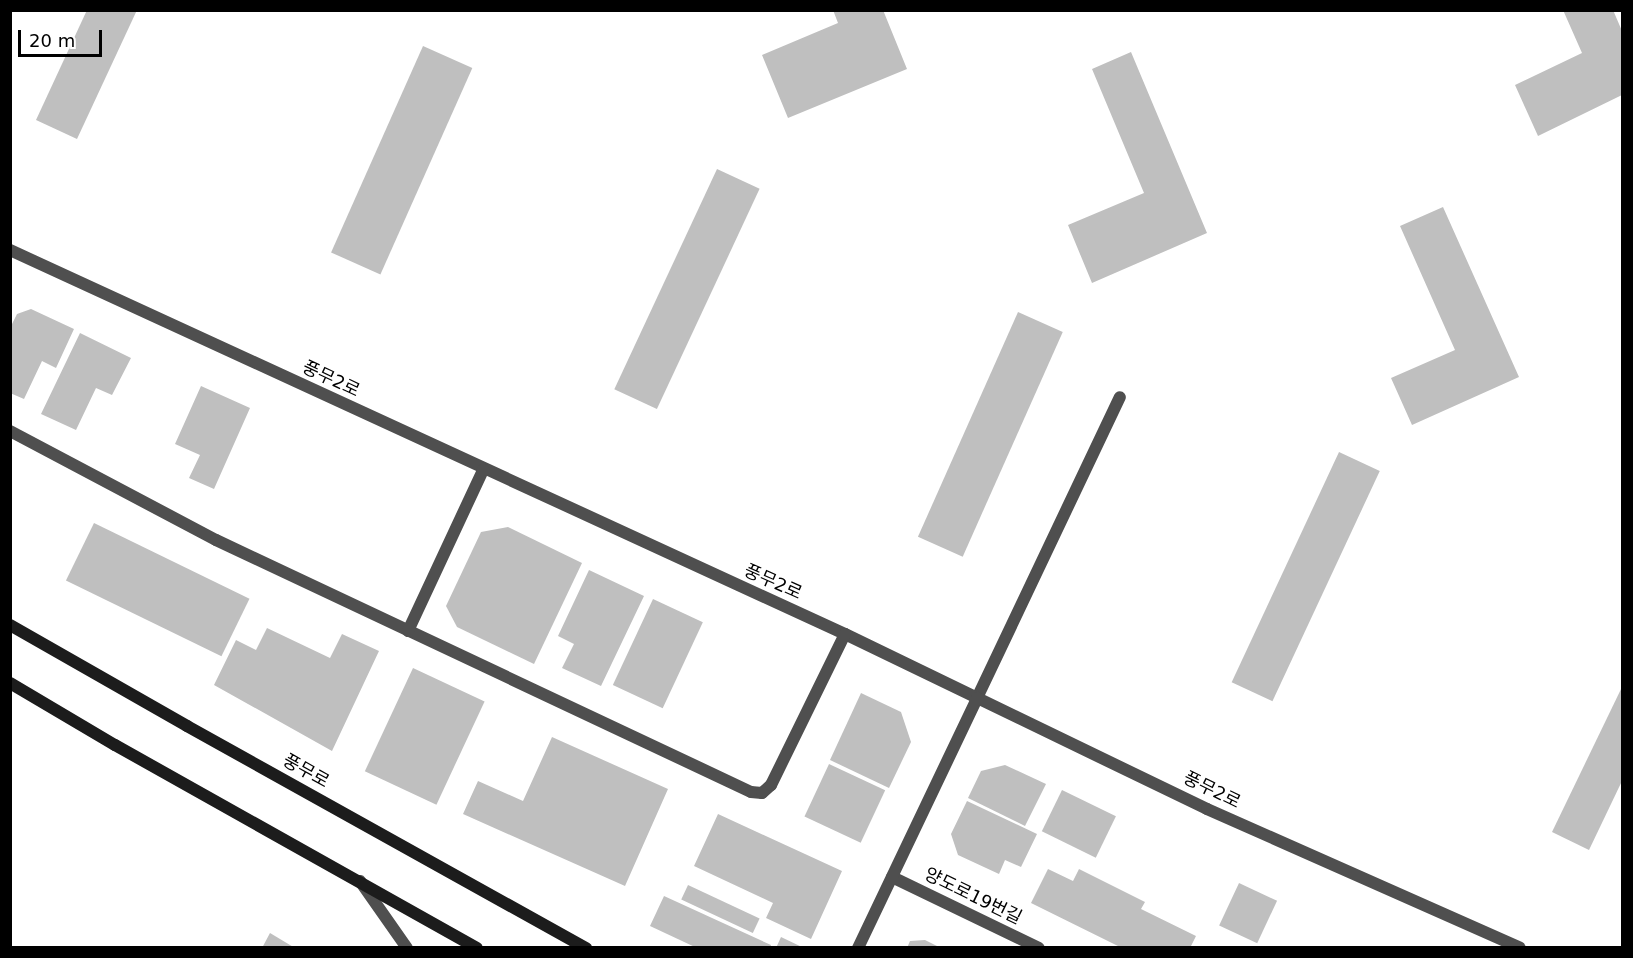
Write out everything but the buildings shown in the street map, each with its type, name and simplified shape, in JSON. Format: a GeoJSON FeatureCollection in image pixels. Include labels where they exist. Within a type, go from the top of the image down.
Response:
{"type":"FeatureCollection","features":[{"type":"Feature","properties":{"kind":"street","name":"풍무2로"},"geometry":{"type":"LineString","coordinates":[[10,250],[483,470],[845,634],[1226,818],[1520,948]]}},
{"type":"Feature","properties":{"kind":"street"},"geometry":{"type":"LineString","coordinates":[[858,948],[1120,397]]}},
{"type":"Feature","properties":{"kind":"street"},"geometry":{"type":"LineString","coordinates":[[10,430],[216,540],[757,793],[762,793],[771,785],[845,634]]}},
{"type":"Feature","properties":{"kind":"street"},"geometry":{"type":"LineString","coordinates":[[408,631],[483,470]]}},
{"type":"Feature","properties":{"kind":"street","name":"풍무로"},"geometry":{"type":"LineString","coordinates":[[10,625],[187,726],[537,918],[586,948]]}},
{"type":"Feature","properties":{"kind":"street"},"geometry":{"type":"LineString","coordinates":[[10,682],[115,745],[477,948]]}},
{"type":"Feature","properties":{"kind":"street","name":"양도로19번길"},"geometry":{"type":"LineString","coordinates":[[892,877],[1037,947]]}},
{"type":"Feature","properties":{"kind":"street"},"geometry":{"type":"LineString","coordinates":[[360,881],[407,948]]}}]}
